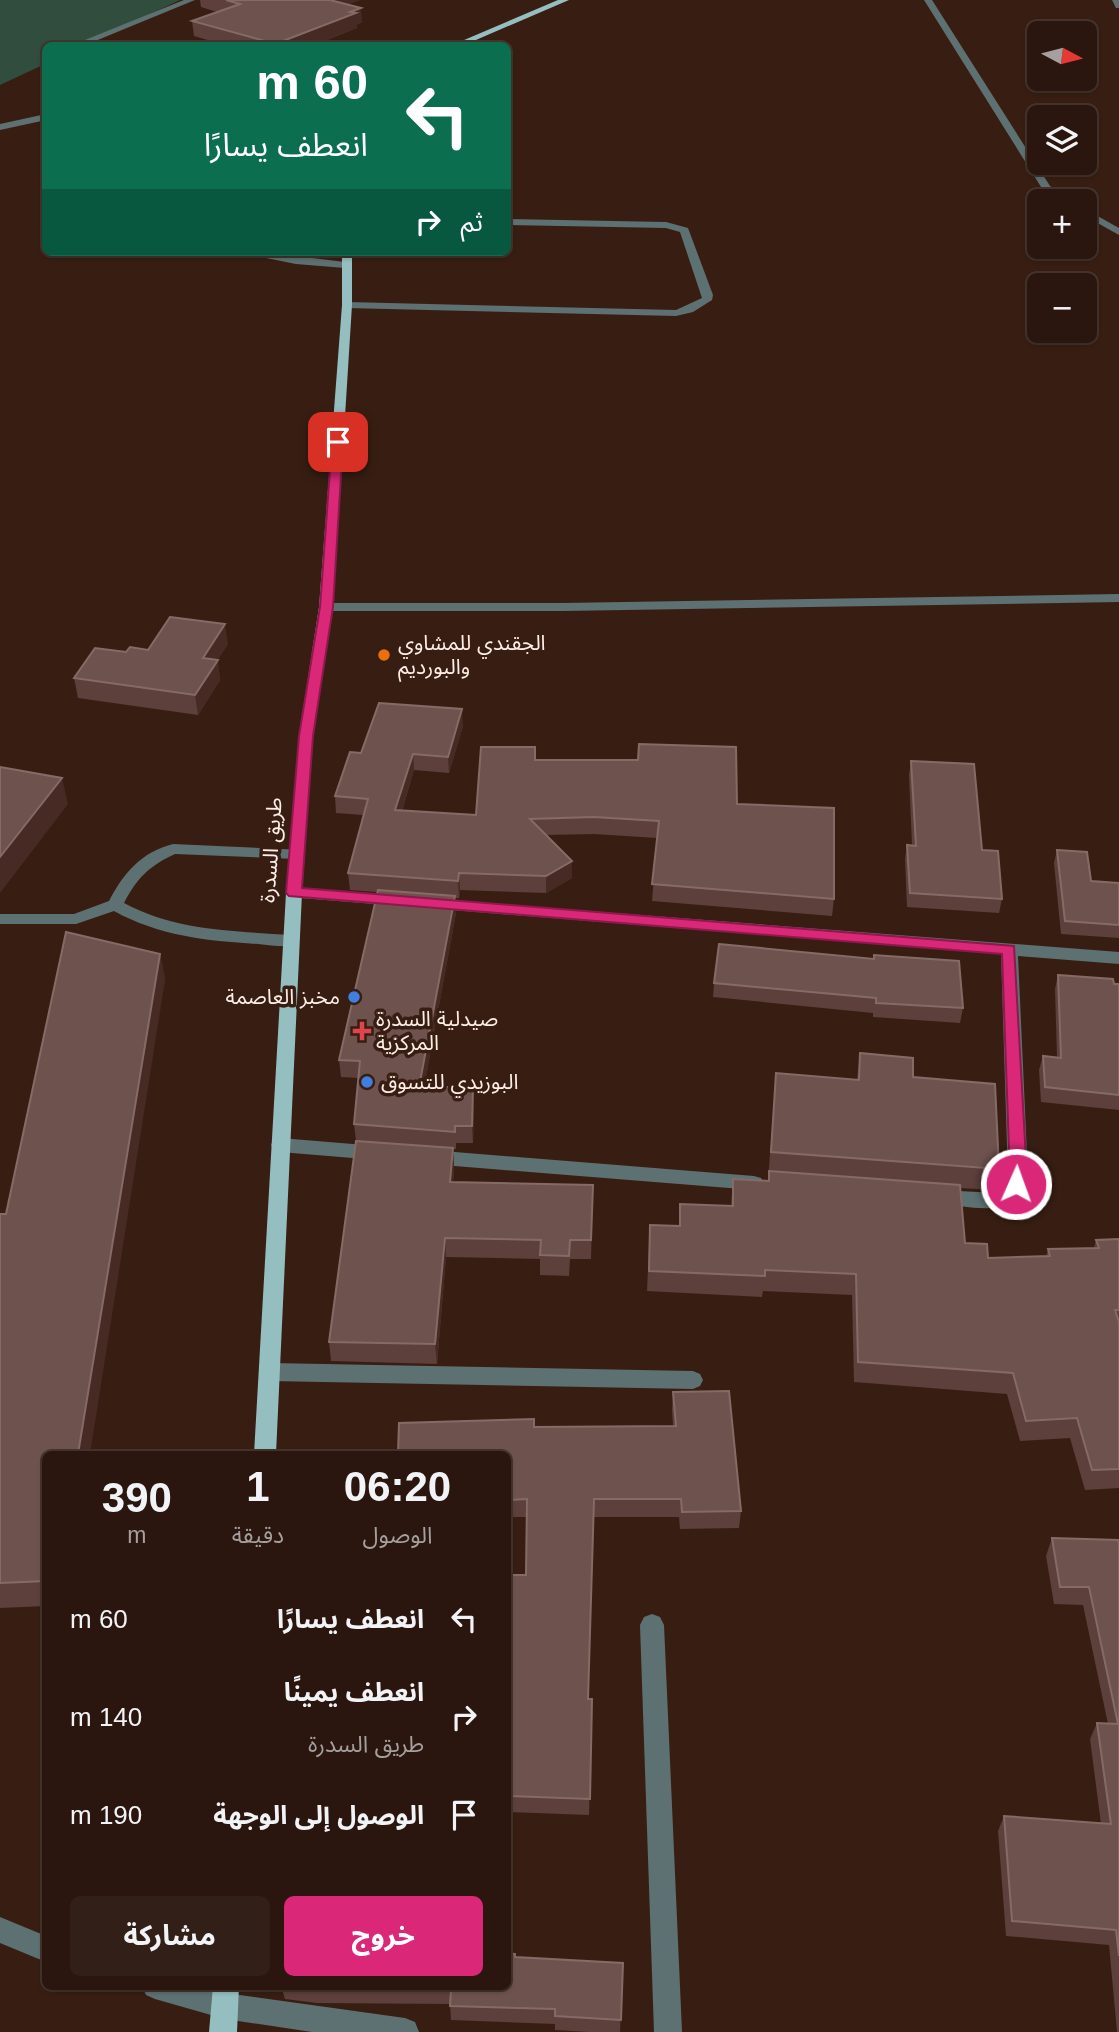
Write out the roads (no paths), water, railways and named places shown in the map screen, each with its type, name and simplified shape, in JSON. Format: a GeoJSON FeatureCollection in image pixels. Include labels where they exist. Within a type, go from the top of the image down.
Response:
{"type":"FeatureCollection","features":[{"type":"Feature","properties":{"kind":"main road"},"geometry":{"type":"LineString","coordinates":[[464,42],[565,0]]}},
{"type":"Feature","properties":{"kind":"main road","name":"طريق السدرة"},"geometry":{"type":"LineString","coordinates":[[265,1451],[294,893],[306,736],[326,607],[347,305],[346,258]]}},
{"type":"Feature","properties":{"kind":"street"},"geometry":{"type":"LineString","coordinates":[[84,42],[191,0]]}},
{"type":"Feature","properties":{"kind":"street"},"geometry":{"type":"LineString","coordinates":[[928,0],[1048,189]]}},
{"type":"Feature","properties":{"kind":"street"},"geometry":{"type":"LineString","coordinates":[[1116,0],[1119,6]]}},
{"type":"Feature","properties":{"kind":"street"},"geometry":{"type":"LineString","coordinates":[[0,127],[42,118]]}},
{"type":"Feature","properties":{"kind":"street"},"geometry":{"type":"LineString","coordinates":[[1097,219],[1119,232]]}},
{"type":"Feature","properties":{"kind":"street"},"geometry":{"type":"LineString","coordinates":[[347,305],[676,313],[689,310],[706,300],[708,295],[684,230],[666,225],[511,222]]}},
{"type":"Feature","properties":{"kind":"street"},"geometry":{"type":"LineString","coordinates":[[270,256],[296,261],[346,258]]}},
{"type":"Feature","properties":{"kind":"street"},"geometry":{"type":"LineString","coordinates":[[326,607],[563,607],[1119,598]]}},
{"type":"Feature","properties":{"kind":"street"},"geometry":{"type":"LineString","coordinates":[[0,919],[76,919],[115,905],[129,878],[153,858],[173,849],[297,854]]}},
{"type":"Feature","properties":{"kind":"street"},"geometry":{"type":"LineString","coordinates":[[294,893],[1119,958]]}},
{"type":"Feature","properties":{"kind":"street"},"geometry":{"type":"LineString","coordinates":[[115,905],[135,918],[162,926],[205,934],[291,941]]}},
{"type":"Feature","properties":{"kind":"street"},"geometry":{"type":"LineString","coordinates":[[916,1195],[999,1200],[1013,1193],[1018,1177],[1009,950]]}},
{"type":"Feature","properties":{"kind":"street"},"geometry":{"type":"LineString","coordinates":[[280,1145],[390,1154]]}},
{"type":"Feature","properties":{"kind":"street"},"geometry":{"type":"LineString","coordinates":[[418,1156],[777,1185]]}},
{"type":"Feature","properties":{"kind":"street"},"geometry":{"type":"LineString","coordinates":[[270,1372],[694,1380]]}},
{"type":"Feature","properties":{"kind":"street"},"geometry":{"type":"LineString","coordinates":[[652,1625],[668,2032]]}},
{"type":"Feature","properties":{"kind":"street"},"geometry":{"type":"LineString","coordinates":[[0,1930],[42,1947]]}},
{"type":"Feature","properties":{"kind":"street"},"geometry":{"type":"LineString","coordinates":[[168,1990],[225,2008],[405,2032]]}},
{"type":"Feature","properties":{"kind":"place","name":"الجقندي للمشاوي والبورديم"},"geometry":{"type":"Point","coordinates":[384,655]}},
{"type":"Feature","properties":{"kind":"place","name":"مخبز العاصمة"},"geometry":{"type":"Point","coordinates":[354,997]}},
{"type":"Feature","properties":{"kind":"place","name":"صيدلية السدرة المركزية"},"geometry":{"type":"Point","coordinates":[362,1031]}},
{"type":"Feature","properties":{"kind":"place","name":"البوزيدي للتسوق"},"geometry":{"type":"Point","coordinates":[367,1082]}}]}
